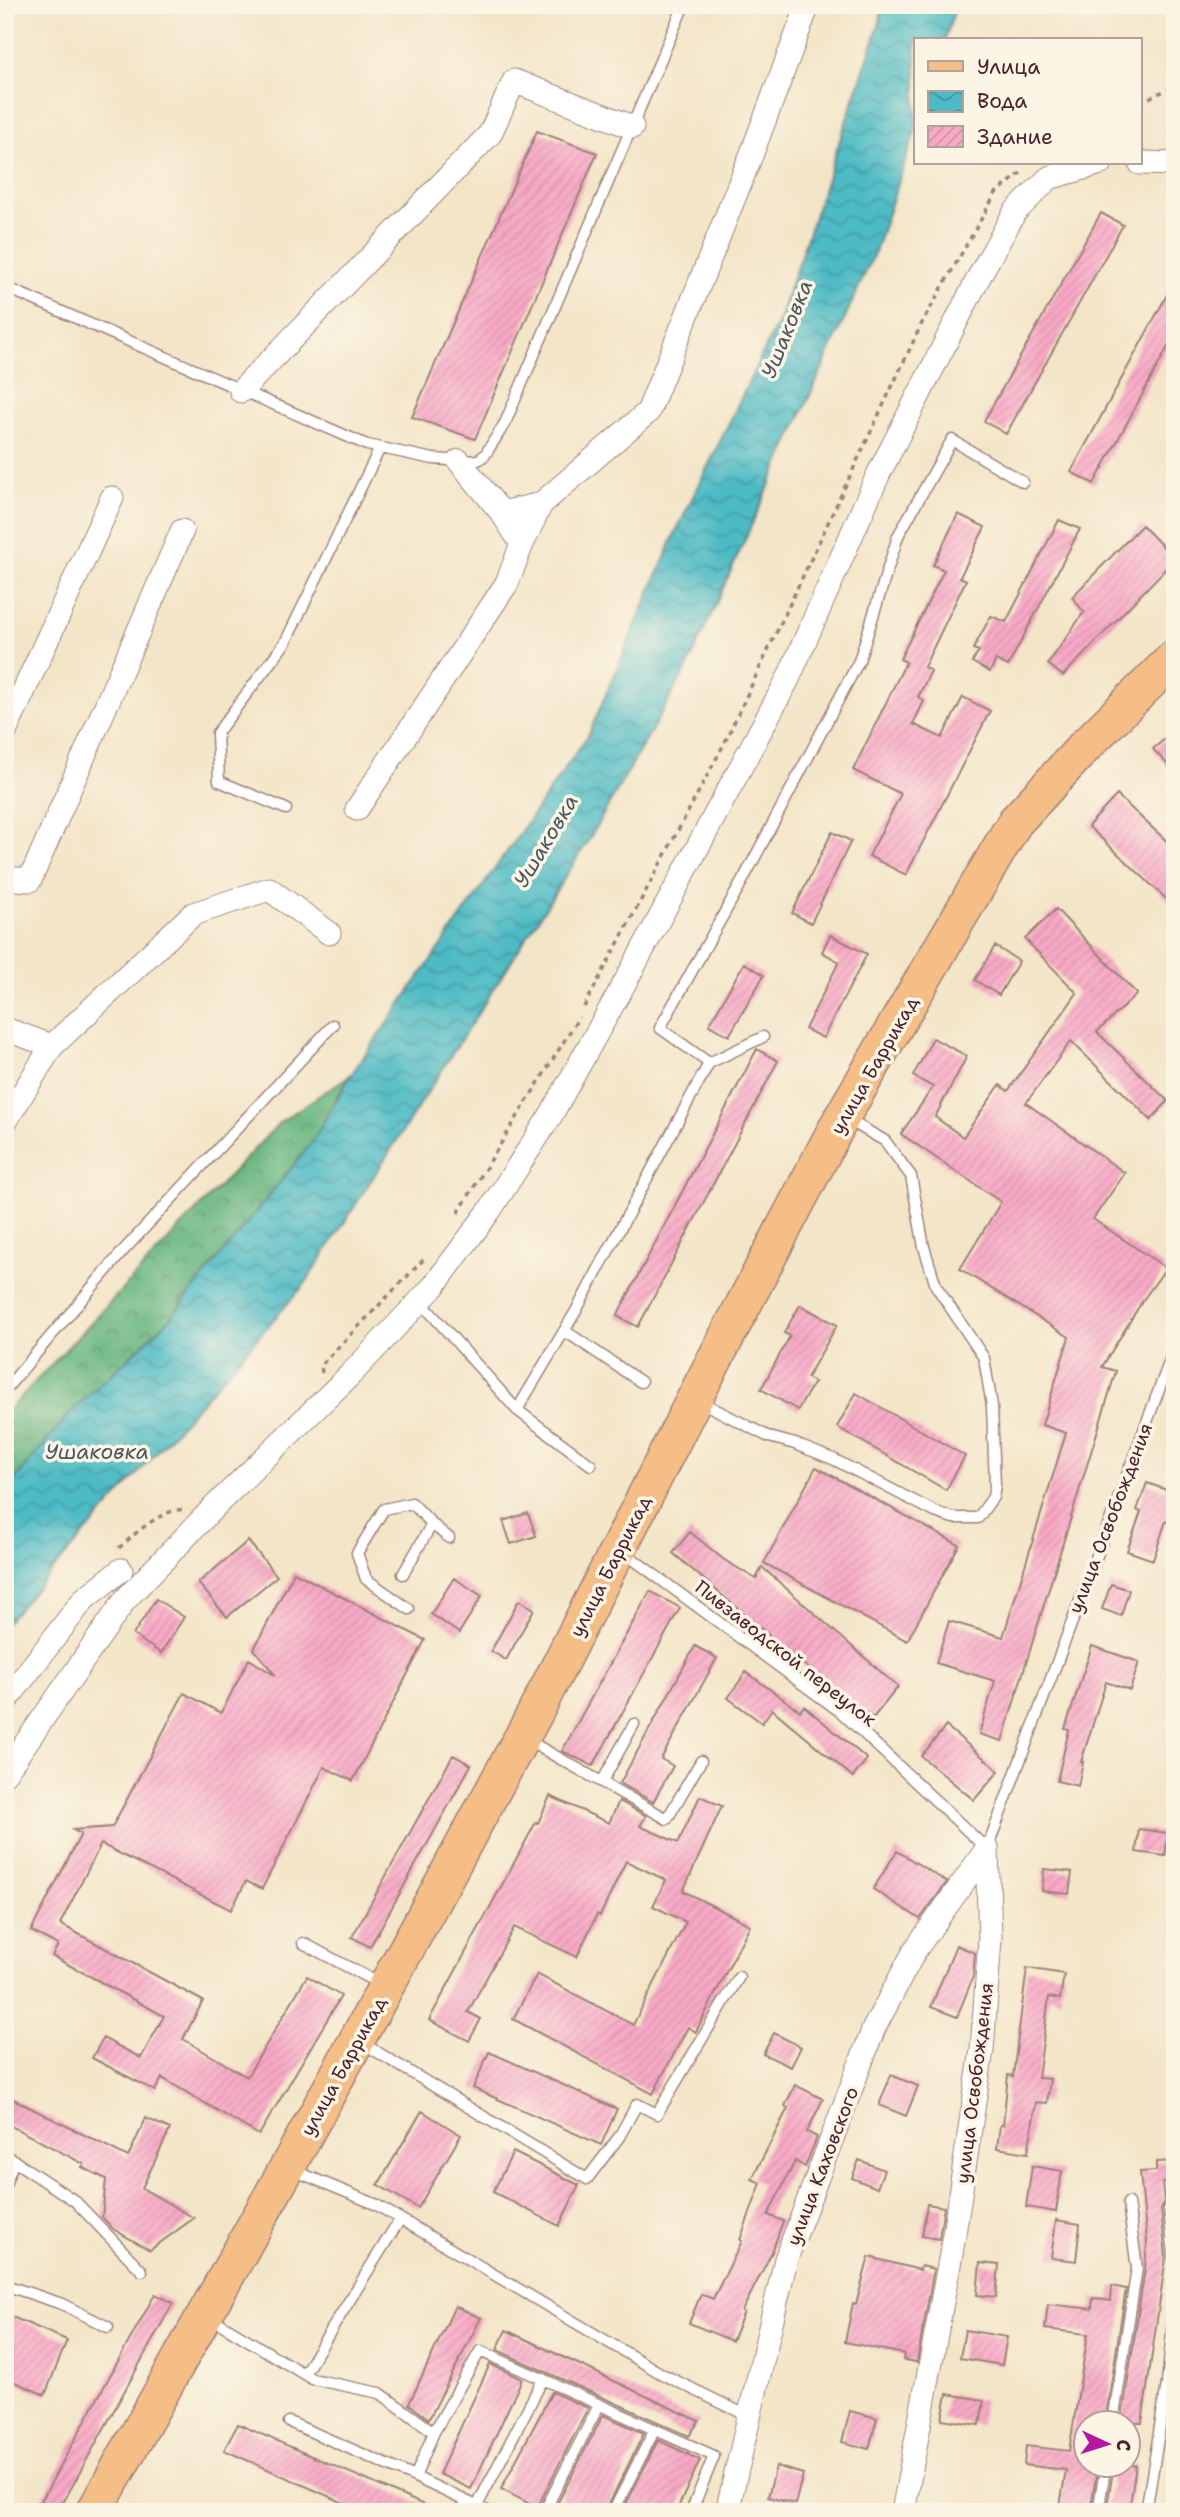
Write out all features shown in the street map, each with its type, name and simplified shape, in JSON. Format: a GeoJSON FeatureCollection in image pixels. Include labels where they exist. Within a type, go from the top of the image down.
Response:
{"type":"FeatureCollection","features":[{"type":"Feature","properties":{"kind":"main road","name":"улица Баррикад"},"geometry":{"type":"LineString","coordinates":[[94,2512],[287,2168],[521,1737],[842,1117],[1015,822],[1086,745],[1175,657]]}},
{"type":"Feature","properties":{"kind":"street"},"geometry":{"type":"LineString","coordinates":[[357,809],[507,583],[541,504],[648,412],[808,5]]}},
{"type":"Feature","properties":{"kind":"street"},"geometry":{"type":"LineString","coordinates":[[246,386],[490,134],[514,81],[632,127]]}},
{"type":"Feature","properties":{"kind":"street"},"geometry":{"type":"LineString","coordinates":[[1142,163],[1175,164]]}},
{"type":"Feature","properties":{"kind":"street"},"geometry":{"type":"LineString","coordinates":[[5,1773],[125,1600],[218,1504],[351,1374],[433,1287],[490,1210],[551,1115],[788,679],[878,475],[1015,212],[1049,178],[1098,164]]}},
{"type":"Feature","properties":{"kind":"street"},"geometry":{"type":"LineString","coordinates":[[459,461],[502,513],[522,544]]}},
{"type":"Feature","properties":{"kind":"street"},"geometry":{"type":"LineString","coordinates":[[5,732],[112,498]]}},
{"type":"Feature","properties":{"kind":"street"},"geometry":{"type":"LineString","coordinates":[[502,513],[541,504]]}},
{"type":"Feature","properties":{"kind":"street"},"geometry":{"type":"LineString","coordinates":[[5,878],[30,880],[182,531]]}},
{"type":"Feature","properties":{"kind":"street"},"geometry":{"type":"LineString","coordinates":[[5,1122],[52,1046],[193,914],[269,889],[329,933]]}},
{"type":"Feature","properties":{"kind":"street"},"geometry":{"type":"LineString","coordinates":[[5,1029],[52,1046]]}},
{"type":"Feature","properties":{"kind":"street"},"geometry":{"type":"LineString","coordinates":[[5,1702],[84,1599],[121,1570]]}},
{"type":"Feature","properties":{"kind":"street","name":"улица Каховского"},"geometry":{"type":"LineString","coordinates":[[727,2512],[786,2259],[874,2028],[915,1951],[986,1849]]}},
{"type":"Feature","properties":{"kind":"street","name":"улица Освобождения"},"geometry":{"type":"LineString","coordinates":[[903,2512],[951,2254],[982,2050],[990,1939],[986,1849]]}},
{"type":"Feature","properties":{"kind":"lane"},"geometry":{"type":"LineString","coordinates":[[5,287],[246,386],[367,445],[433,459],[478,460],[485,455],[505,423],[684,5]]}},
{"type":"Feature","properties":{"kind":"lane"},"geometry":{"type":"LineString","coordinates":[[709,1063],[660,1028],[744,878],[859,661],[898,536],[952,440],[1023,482]]}},
{"type":"Feature","properties":{"kind":"lane"},"geometry":{"type":"LineString","coordinates":[[286,809],[219,781],[217,733],[285,643],[380,448]]}},
{"type":"Feature","properties":{"kind":"lane"},"geometry":{"type":"LineString","coordinates":[[5,1390],[123,1251],[333,1025]]}},
{"type":"Feature","properties":{"kind":"lane"},"geometry":{"type":"LineString","coordinates":[[517,1410],[565,1331],[709,1063],[763,1037]]}},
{"type":"Feature","properties":{"kind":"lane"},"geometry":{"type":"LineString","coordinates":[[695,1399],[769,1437],[833,1459],[944,1516],[978,1518],[993,1497],[994,1428],[984,1358],[936,1286],[924,1247],[911,1177],[885,1142],[842,1117]]}},
{"type":"Feature","properties":{"kind":"lane"},"geometry":{"type":"LineString","coordinates":[[419,1301],[517,1410],[591,1465]]}},
{"type":"Feature","properties":{"kind":"lane"},"geometry":{"type":"LineString","coordinates":[[565,1331],[640,1382]]}},
{"type":"Feature","properties":{"kind":"lane","name":"улица Освобождения"},"geometry":{"type":"LineString","coordinates":[[986,1849],[1175,1347]]}},
{"type":"Feature","properties":{"kind":"lane"},"geometry":{"type":"LineString","coordinates":[[409,1609],[366,1579],[357,1553],[384,1509],[412,1503],[449,1538]]}},
{"type":"Feature","properties":{"kind":"lane"},"geometry":{"type":"LineString","coordinates":[[402,1574],[432,1524]]}},
{"type":"Feature","properties":{"kind":"lane","name":"Пивзаводской переулок"},"geometry":{"type":"LineString","coordinates":[[620,1549],[842,1713],[986,1849]]}},
{"type":"Feature","properties":{"kind":"lane"},"geometry":{"type":"LineString","coordinates":[[602,1782],[634,1724]]}},
{"type":"Feature","properties":{"kind":"lane"},"geometry":{"type":"LineString","coordinates":[[521,1737],[667,1819],[701,1760]]}},
{"type":"Feature","properties":{"kind":"lane"},"geometry":{"type":"LineString","coordinates":[[303,1943],[386,1987]]}},
{"type":"Feature","properties":{"kind":"lane"},"geometry":{"type":"LineString","coordinates":[[357,2040],[587,2179],[619,2137],[636,2104],[657,2115],[739,1977]]}},
{"type":"Feature","properties":{"kind":"lane"},"geometry":{"type":"LineString","coordinates":[[5,2185],[9,2158],[75,2201],[142,2271]]}},
{"type":"Feature","properties":{"kind":"lane"},"geometry":{"type":"LineString","coordinates":[[287,2168],[375,2204],[662,2374],[748,2416]]}},
{"type":"Feature","properties":{"kind":"lane"},"geometry":{"type":"LineString","coordinates":[[1115,2408],[1138,2268],[1128,2203]]}},
{"type":"Feature","properties":{"kind":"lane"},"geometry":{"type":"LineString","coordinates":[[1169,2209],[1175,2263]]}},
{"type":"Feature","properties":{"kind":"lane"},"geometry":{"type":"LineString","coordinates":[[304,2374],[400,2219]]}},
{"type":"Feature","properties":{"kind":"lane"},"geometry":{"type":"LineString","coordinates":[[5,2285],[62,2304],[108,2327]]}},
{"type":"Feature","properties":{"kind":"lane"},"geometry":{"type":"LineString","coordinates":[[1146,2512],[1167,2384],[1175,2301]]}},
{"type":"Feature","properties":{"kind":"lane"},"geometry":{"type":"LineString","coordinates":[[206,2314],[312,2379],[380,2393],[434,2432]]}},
{"type":"Feature","properties":{"kind":"lane"},"geometry":{"type":"LineString","coordinates":[[415,2477],[434,2432],[480,2351],[713,2456],[691,2512]]}},
{"type":"Feature","properties":{"kind":"lane"},"geometry":{"type":"LineString","coordinates":[[477,2506],[543,2379]]}},
{"type":"Feature","properties":{"kind":"lane"},"geometry":{"type":"LineString","coordinates":[[544,2512],[599,2405]]}},
{"type":"Feature","properties":{"kind":"lane"},"geometry":{"type":"LineString","coordinates":[[289,2422],[489,2512]]}},
{"type":"Feature","properties":{"kind":"lane"},"geometry":{"type":"LineString","coordinates":[[613,2512],[655,2429]]}},
{"type":"Feature","properties":{"kind":"lane"},"geometry":{"type":"LineString","coordinates":[[1098,2512],[1104,2478]]}},
{"type":"Feature","properties":{"kind":"path"},"geometry":{"type":"LineString","coordinates":[[1142,102],[1175,86]]}},
{"type":"Feature","properties":{"kind":"path"},"geometry":{"type":"LineString","coordinates":[[454,1220],[580,1015],[723,746],[922,323],[996,193],[1024,170]]}},
{"type":"Feature","properties":{"kind":"path"},"geometry":{"type":"LineString","coordinates":[[321,1365],[431,1252]]}},
{"type":"Feature","properties":{"kind":"green space"},"geometry":{"type":"Polygon","coordinates":[[[350,1075],[311,1144],[167,1322],[71,1412],[5,1491],[5,1414],[280,1122],[350,1075]]]}},
{"type":"Feature","properties":{"kind":"water","name":"Ушаковка"},"geometry":{"type":"Polygon","coordinates":[[[882,5],[956,5],[946,38],[914,38],[914,135],[876,249],[687,668],[588,841],[305,1284],[5,1624],[5,1491],[71,1412],[167,1322],[311,1144],[351,1075],[589,734],[675,534],[779,320],[880,22],[882,5]]]}},
{"type":"Feature","properties":{"kind":"building"},"geometry":{"type":"Polygon","coordinates":[[[537,131],[597,153],[475,439],[412,417],[537,131]]]}},
{"type":"Feature","properties":{"kind":"building"},"geometry":{"type":"Polygon","coordinates":[[[1101,213],[1123,225],[1006,434],[984,421],[1101,213]]]}},
{"type":"Feature","properties":{"kind":"building"},"geometry":{"type":"Polygon","coordinates":[[[1175,280],[1175,334],[1094,484],[1071,472],[1175,280]]]}},
{"type":"Feature","properties":{"kind":"building"},"geometry":{"type":"Polygon","coordinates":[[[958,514],[985,527],[960,577],[966,580],[924,667],[931,671],[918,697],[924,701],[913,724],[942,738],[963,697],[990,711],[906,875],[869,856],[901,794],[853,770],[906,662],[900,659],[944,570],[933,565],[958,514]]]}},
{"type":"Feature","properties":{"kind":"building"},"geometry":{"type":"Polygon","coordinates":[[[1059,520],[1080,529],[1008,666],[996,660],[990,672],[972,662],[979,651],[973,649],[991,616],[1006,622],[1059,520]]]}},
{"type":"Feature","properties":{"kind":"building"},"geometry":{"type":"Polygon","coordinates":[[[1142,525],[1175,559],[1063,676],[1048,664],[1084,612],[1072,597],[1142,525]]]}},
{"type":"Feature","properties":{"kind":"building"},"geometry":{"type":"Polygon","coordinates":[[[1175,730],[1175,773],[1153,749],[1175,730]]]}},
{"type":"Feature","properties":{"kind":"building"},"geometry":{"type":"Polygon","coordinates":[[[1117,795],[1175,849],[1175,907],[1088,826],[1117,795]]]}},
{"type":"Feature","properties":{"kind":"building"},"geometry":{"type":"Polygon","coordinates":[[[832,832],[851,841],[811,923],[792,913],[832,832]]]}},
{"type":"Feature","properties":{"kind":"building"},"geometry":{"type":"Polygon","coordinates":[[[1056,909],[1137,994],[1097,1032],[1168,1101],[1151,1120],[1071,1041],[1026,1103],[1125,1173],[1093,1219],[1166,1268],[1102,1367],[1116,1371],[1002,1741],[979,1734],[995,1681],[936,1663],[949,1621],[1003,1637],[1066,1433],[1042,1425],[1069,1337],[960,1269],[1001,1202],[901,1134],[933,1087],[913,1076],[933,1038],[967,1056],[935,1117],[963,1137],[1000,1085],[1008,1091],[1077,993],[1025,939],[1056,909]]]}},
{"type":"Feature","properties":{"kind":"building"},"geometry":{"type":"Polygon","coordinates":[[[830,935],[867,954],[823,1038],[805,1029],[839,962],[822,952],[830,935]]]}},
{"type":"Feature","properties":{"kind":"building"},"geometry":{"type":"Polygon","coordinates":[[[995,946],[1019,961],[999,995],[975,980],[995,946]]]}},
{"type":"Feature","properties":{"kind":"building"},"geometry":{"type":"Polygon","coordinates":[[[744,963],[764,975],[729,1036],[709,1025],[744,963]]]}},
{"type":"Feature","properties":{"kind":"building"},"geometry":{"type":"Polygon","coordinates":[[[757,1049],[778,1061],[638,1327],[617,1316],[757,1049]]]}},
{"type":"Feature","properties":{"kind":"building"},"geometry":{"type":"Polygon","coordinates":[[[800,1305],[837,1325],[807,1378],[814,1382],[798,1410],[761,1389],[790,1336],[784,1333],[800,1305]]]}},
{"type":"Feature","properties":{"kind":"building"},"geometry":{"type":"Polygon","coordinates":[[[856,1393],[965,1456],[946,1490],[837,1427],[856,1393]]]}},
{"type":"Feature","properties":{"kind":"building"},"geometry":{"type":"Polygon","coordinates":[[[816,1467],[959,1545],[907,1641],[764,1563],[816,1467]]]}},
{"type":"Feature","properties":{"kind":"building"},"geometry":{"type":"Polygon","coordinates":[[[1147,1483],[1175,1493],[1175,1514],[1171,1523],[1166,1521],[1153,1560],[1127,1551],[1141,1512],[1137,1510],[1147,1483]]]}},
{"type":"Feature","properties":{"kind":"building"},"geometry":{"type":"Polygon","coordinates":[[[528,1513],[536,1536],[511,1544],[503,1521],[528,1513]]]}},
{"type":"Feature","properties":{"kind":"building"},"geometry":{"type":"Polygon","coordinates":[[[690,1532],[723,1559],[756,1579],[762,1567],[898,1687],[873,1718],[794,1657],[673,1553],[690,1532]]]}},
{"type":"Feature","properties":{"kind":"building"},"geometry":{"type":"Polygon","coordinates":[[[248,1541],[277,1576],[227,1617],[198,1583],[248,1541]]]}},
{"type":"Feature","properties":{"kind":"building"},"geometry":{"type":"Polygon","coordinates":[[[294,1572],[425,1640],[353,1781],[324,1767],[262,1889],[246,1881],[231,1910],[101,1844],[60,1924],[203,2001],[183,2039],[247,2077],[307,1976],[341,1996],[259,2135],[162,2078],[155,2091],[92,2058],[103,2038],[141,2058],[164,2016],[52,1956],[58,1945],[31,1931],[81,1834],[73,1830],[112,1827],[184,1693],[221,1713],[249,1659],[276,1676],[254,1649],[294,1572]]]}},
{"type":"Feature","properties":{"kind":"building"},"geometry":{"type":"Polygon","coordinates":[[[454,1578],[482,1596],[459,1633],[431,1614],[454,1578]]]}},
{"type":"Feature","properties":{"kind":"building"},"geometry":{"type":"Polygon","coordinates":[[[1111,1584],[1129,1590],[1121,1616],[1102,1609],[1111,1584]]]}},
{"type":"Feature","properties":{"kind":"building"},"geometry":{"type":"Polygon","coordinates":[[[650,1591],[680,1608],[593,1766],[562,1751],[650,1591]]]}},
{"type":"Feature","properties":{"kind":"building"},"geometry":{"type":"Polygon","coordinates":[[[156,1599],[184,1617],[161,1653],[133,1635],[156,1599]]]}},
{"type":"Feature","properties":{"kind":"building"},"geometry":{"type":"Polygon","coordinates":[[[519,1600],[534,1609],[506,1660],[491,1651],[519,1600]]]}},
{"type":"Feature","properties":{"kind":"building"},"geometry":{"type":"Polygon","coordinates":[[[695,1646],[717,1658],[661,1759],[673,1766],[653,1802],[620,1783],[695,1646]]]}},
{"type":"Feature","properties":{"kind":"building"},"geometry":{"type":"Polygon","coordinates":[[[1092,1646],[1139,1662],[1130,1690],[1106,1682],[1081,1762],[1078,1786],[1057,1781],[1069,1730],[1065,1729],[1092,1646]]]}},
{"type":"Feature","properties":{"kind":"building"},"geometry":{"type":"Polygon","coordinates":[[[746,1672],[800,1711],[804,1706],[867,1759],[853,1777],[772,1709],[762,1723],[728,1698],[746,1672]]]}},
{"type":"Feature","properties":{"kind":"building"},"geometry":{"type":"Polygon","coordinates":[[[946,1726],[999,1771],[974,1800],[921,1756],[946,1726]]]}},
{"type":"Feature","properties":{"kind":"building"},"geometry":{"type":"Polygon","coordinates":[[[453,1755],[471,1765],[370,1947],[352,1937],[453,1755]]]}},
{"type":"Feature","properties":{"kind":"building"},"geometry":{"type":"Polygon","coordinates":[[[550,1796],[609,1823],[619,1801],[646,1816],[640,1826],[678,1843],[700,1796],[722,1806],[683,1891],[750,1925],[696,2032],[688,2027],[653,2094],[513,2019],[537,1974],[633,2025],[686,1922],[653,1906],[666,1880],[626,1861],[577,1957],[514,1927],[468,2012],[481,2019],[469,2041],[429,2020],[536,1822],[538,1823],[550,1796]]]}},
{"type":"Feature","properties":{"kind":"building"},"geometry":{"type":"Polygon","coordinates":[[[1139,1829],[1168,1833],[1165,1856],[1136,1852],[1139,1829]]]}},
{"type":"Feature","properties":{"kind":"building"},"geometry":{"type":"Polygon","coordinates":[[[897,1851],[947,1882],[920,1919],[873,1889],[897,1851]]]}},
{"type":"Feature","properties":{"kind":"building"},"geometry":{"type":"Polygon","coordinates":[[[1044,1869],[1072,1872],[1069,1894],[1042,1891],[1044,1869]]]}},
{"type":"Feature","properties":{"kind":"building"},"geometry":{"type":"Polygon","coordinates":[[[956,1945],[975,1953],[973,1977],[957,2017],[931,2007],[956,1945]]]}},
{"type":"Feature","properties":{"kind":"building"},"geometry":{"type":"Polygon","coordinates":[[[1027,1968],[1064,1974],[1060,1999],[1049,1997],[1038,2078],[1050,2079],[1047,2103],[1036,2102],[1028,2153],[997,2148],[1000,2125],[1003,2125],[1008,2075],[1013,2076],[1027,1968]]]}},
{"type":"Feature","properties":{"kind":"building"},"geometry":{"type":"Polygon","coordinates":[[[774,2033],[801,2047],[791,2067],[763,2054],[774,2033]]]}},
{"type":"Feature","properties":{"kind":"building"},"geometry":{"type":"Polygon","coordinates":[[[489,2052],[617,2109],[601,2145],[473,2088],[489,2052]]]}},
{"type":"Feature","properties":{"kind":"building"},"geometry":{"type":"Polygon","coordinates":[[[891,2075],[918,2086],[906,2116],[879,2105],[891,2075]]]}},
{"type":"Feature","properties":{"kind":"building"},"geometry":{"type":"Polygon","coordinates":[[[795,2085],[823,2099],[807,2132],[817,2137],[805,2167],[795,2161],[768,2215],[783,2221],[772,2252],[742,2311],[744,2312],[732,2341],[689,2323],[701,2294],[713,2299],[742,2241],[740,2240],[761,2183],[752,2179],[788,2108],[785,2106],[795,2085]]]}},
{"type":"Feature","properties":{"kind":"building"},"geometry":{"type":"Polygon","coordinates":[[[5,2095],[128,2157],[146,2118],[170,2129],[142,2188],[194,2218],[150,2250],[113,2229],[102,2217],[106,2179],[82,2167],[84,2164],[5,2123],[5,2095]]]}},
{"type":"Feature","properties":{"kind":"building"},"geometry":{"type":"Polygon","coordinates":[[[422,2111],[461,2135],[418,2208],[378,2185],[422,2111]]]}},
{"type":"Feature","properties":{"kind":"building"},"geometry":{"type":"Polygon","coordinates":[[[513,2152],[579,2185],[559,2226],[493,2192],[513,2152]]]}},
{"type":"Feature","properties":{"kind":"building"},"geometry":{"type":"Polygon","coordinates":[[[859,2160],[884,2170],[877,2188],[852,2178],[859,2160]]]}},
{"type":"Feature","properties":{"kind":"building"},"geometry":{"type":"Polygon","coordinates":[[[1175,2161],[1175,2182],[1162,2183],[1164,2203],[1161,2210],[1166,2257],[1142,2423],[1142,2408],[1123,2408],[1147,2241],[1140,2172],[1156,2171],[1156,2162],[1175,2161]]]}},
{"type":"Feature","properties":{"kind":"building"},"geometry":{"type":"Polygon","coordinates":[[[1032,2166],[1062,2171],[1056,2212],[1026,2207],[1032,2166]]]}},
{"type":"Feature","properties":{"kind":"building"},"geometry":{"type":"Polygon","coordinates":[[[927,2204],[944,2207],[939,2239],[922,2236],[927,2204]]]}},
{"type":"Feature","properties":{"kind":"building"},"geometry":{"type":"Polygon","coordinates":[[[1056,2220],[1080,2224],[1076,2261],[1051,2258],[1056,2220]]]}},
{"type":"Feature","properties":{"kind":"building"},"geometry":{"type":"Polygon","coordinates":[[[869,2257],[920,2270],[921,2266],[934,2269],[917,2362],[903,2360],[904,2354],[845,2342],[853,2303],[856,2304],[869,2257]]]}},
{"type":"Feature","properties":{"kind":"building"},"geometry":{"type":"Polygon","coordinates":[[[980,2263],[999,2265],[996,2297],[977,2295],[980,2263]]]}},
{"type":"Feature","properties":{"kind":"building"},"geometry":{"type":"Polygon","coordinates":[[[1112,2286],[1126,2289],[1107,2408],[1076,2408],[1088,2334],[1045,2329],[1048,2304],[1092,2309],[1093,2298],[1111,2301],[1112,2286]]]}},
{"type":"Feature","properties":{"kind":"building"},"geometry":{"type":"Polygon","coordinates":[[[155,2294],[173,2303],[58,2512],[35,2512],[155,2294]]]}},
{"type":"Feature","properties":{"kind":"building"},"geometry":{"type":"Polygon","coordinates":[[[455,2306],[481,2318],[429,2419],[409,2404],[455,2306]]]}},
{"type":"Feature","properties":{"kind":"building"},"geometry":{"type":"Polygon","coordinates":[[[5,2314],[67,2340],[45,2395],[5,2378],[5,2314]]]}},
{"type":"Feature","properties":{"kind":"building"},"geometry":{"type":"Polygon","coordinates":[[[506,2330],[699,2421],[689,2436],[497,2350],[506,2330]]]}},
{"type":"Feature","properties":{"kind":"building"},"geometry":{"type":"Polygon","coordinates":[[[965,2330],[1007,2337],[1002,2365],[960,2358],[965,2330]]]}},
{"type":"Feature","properties":{"kind":"building"},"geometry":{"type":"Polygon","coordinates":[[[490,2364],[522,2379],[471,2489],[439,2474],[490,2364]]]}},
{"type":"Feature","properties":{"kind":"building"},"geometry":{"type":"Polygon","coordinates":[[[552,2392],[588,2408],[537,2508],[501,2489],[552,2392]]]}},
{"type":"Feature","properties":{"kind":"building"},"geometry":{"type":"Polygon","coordinates":[[[947,2394],[984,2400],[980,2425],[942,2419],[947,2394]]]}},
{"type":"Feature","properties":{"kind":"building"},"geometry":{"type":"Polygon","coordinates":[[[850,2411],[877,2418],[869,2449],[842,2442],[850,2411]]]}},
{"type":"Feature","properties":{"kind":"building"},"geometry":{"type":"Polygon","coordinates":[[[603,2415],[644,2433],[605,2512],[553,2512],[603,2415]]]}},
{"type":"Feature","properties":{"kind":"building"},"geometry":{"type":"Polygon","coordinates":[[[238,2424],[440,2512],[342,2512],[344,2503],[224,2450],[238,2424]]]}},
{"type":"Feature","properties":{"kind":"building"},"geometry":{"type":"Polygon","coordinates":[[[1072,2433],[1072,2478],[1096,2478],[1090,2512],[1059,2512],[1066,2470],[1024,2465],[1026,2446],[1069,2451],[1072,2433]]]}},
{"type":"Feature","properties":{"kind":"building"},"geometry":{"type":"Polygon","coordinates":[[[658,2440],[700,2460],[676,2512],[622,2512],[658,2440]]]}},
{"type":"Feature","properties":{"kind":"building"},"geometry":{"type":"Polygon","coordinates":[[[776,2466],[803,2474],[795,2504],[768,2497],[776,2466]]]}},
{"type":"Feature","properties":{"kind":"building"},"geometry":{"type":"Polygon","coordinates":[[[1112,2478],[1134,2478],[1129,2512],[1106,2512],[1112,2478]]]}}]}
